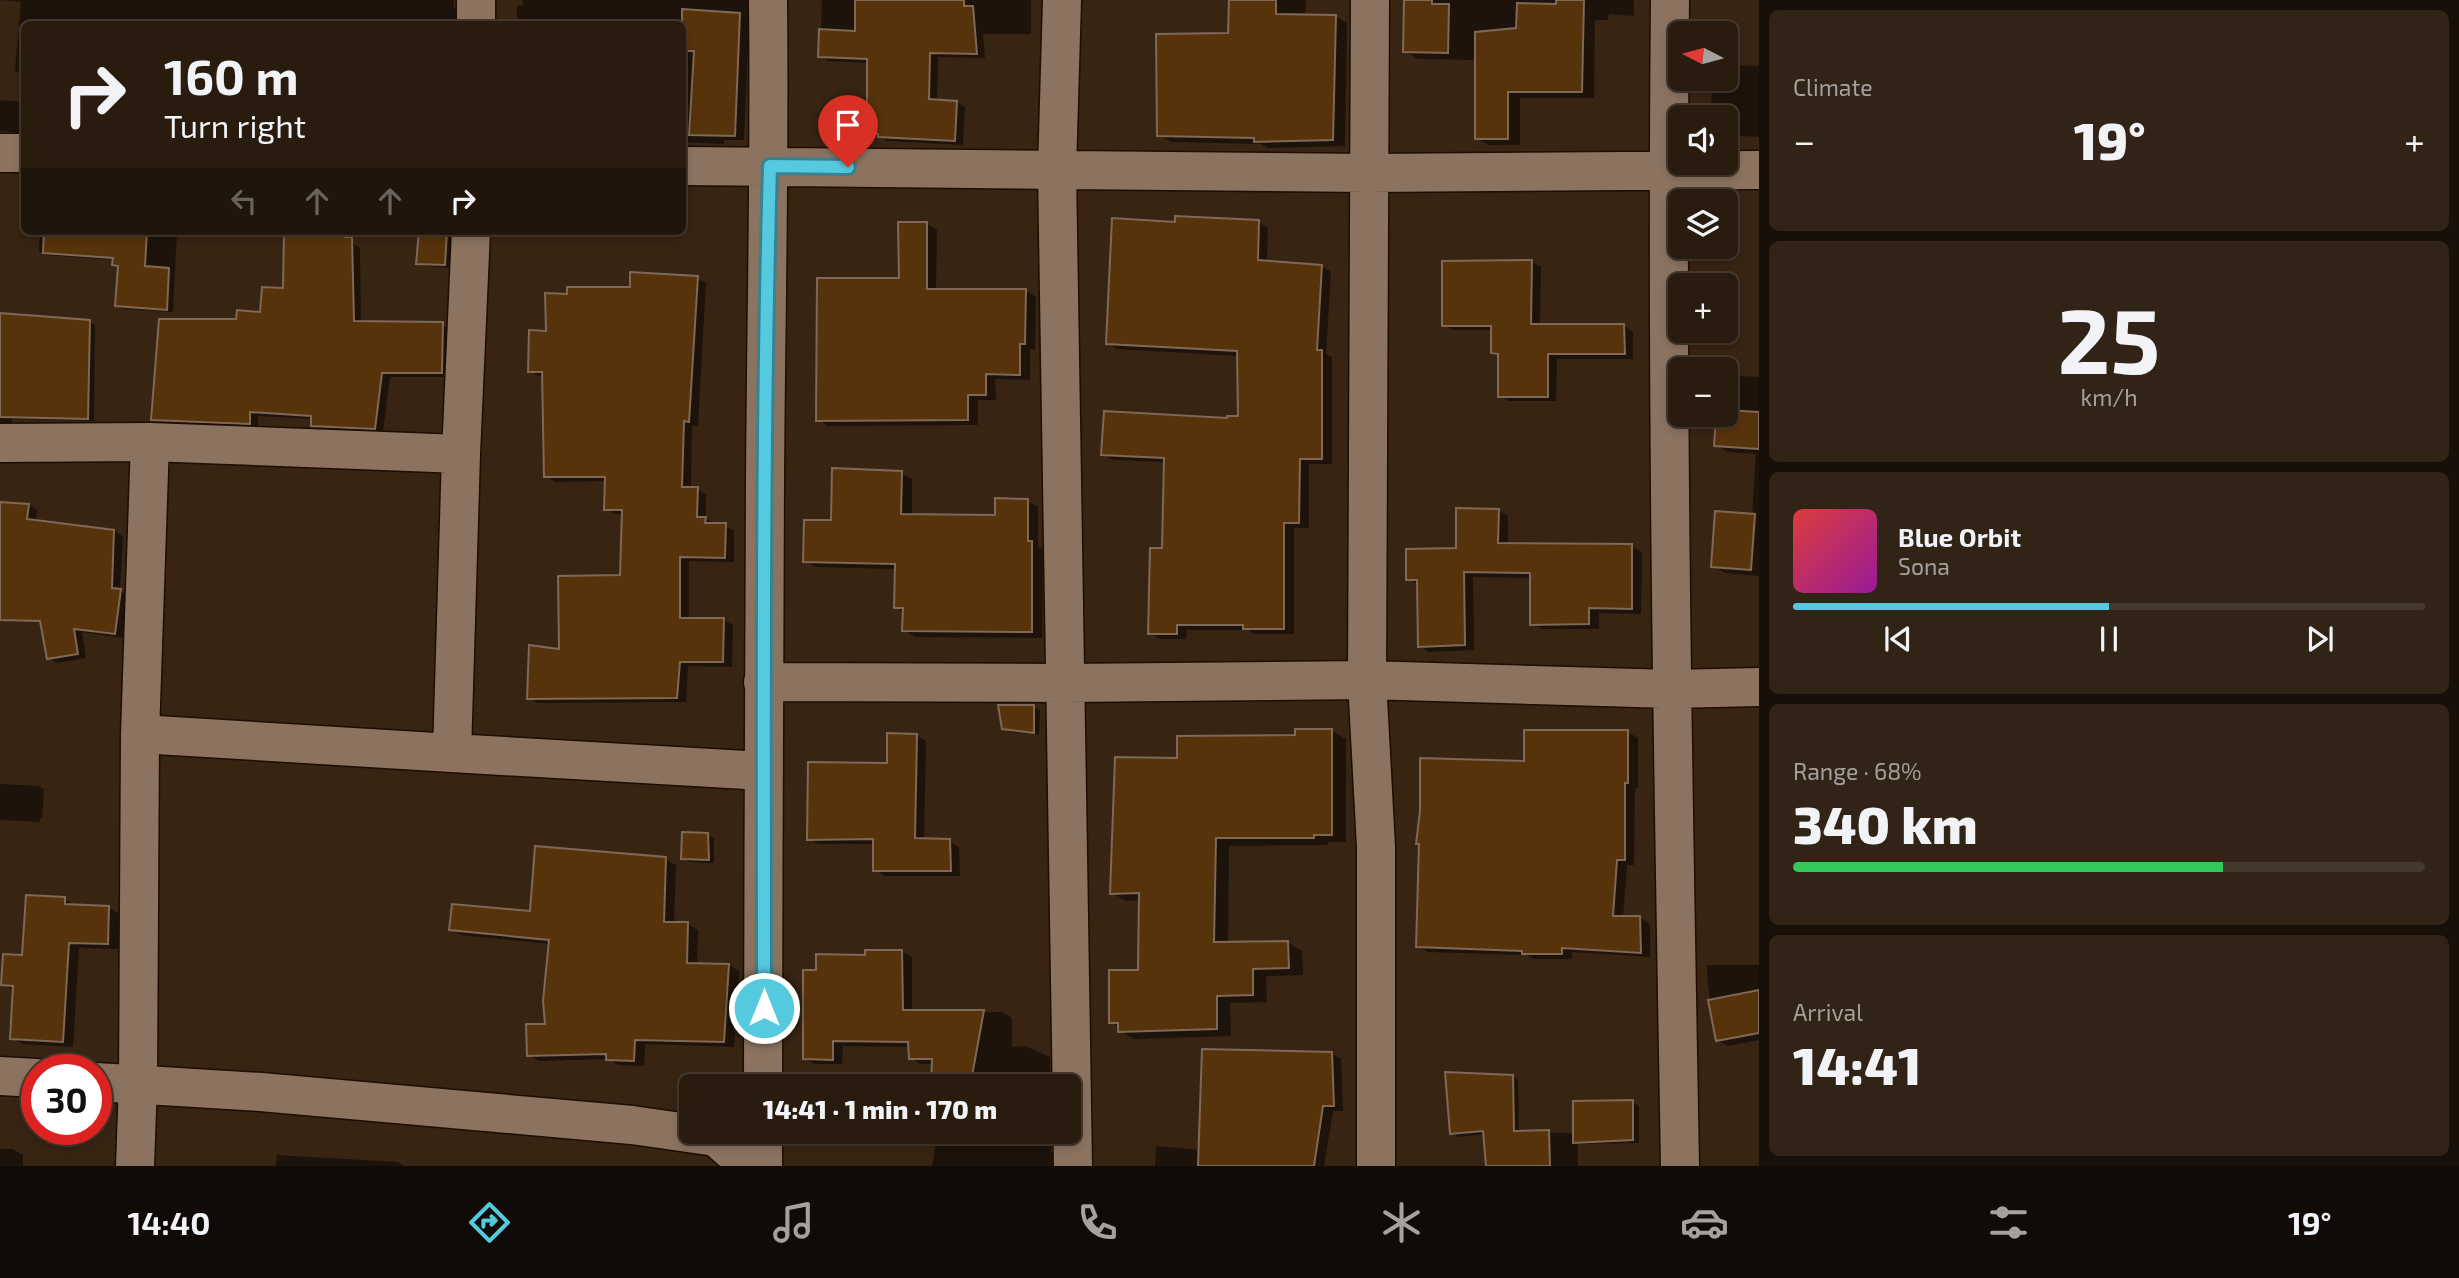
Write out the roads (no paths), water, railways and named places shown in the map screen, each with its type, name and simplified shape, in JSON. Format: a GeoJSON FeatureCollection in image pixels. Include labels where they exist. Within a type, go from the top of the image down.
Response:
{"type":"FeatureCollection","features":[{"type":"Feature","properties":{"kind":"street"},"geometry":{"type":"LineString","coordinates":[[476,0],[476,21]]}},
{"type":"Feature","properties":{"kind":"street"},"geometry":{"type":"LineString","coordinates":[[763,1074],[763,682],[766,293],[770,166],[768,0]]}},
{"type":"Feature","properties":{"kind":"street"},"geometry":{"type":"LineString","coordinates":[[1062,0],[1058,170],[1073,1166]]}},
{"type":"Feature","properties":{"kind":"street"},"geometry":{"type":"LineString","coordinates":[[1370,0],[1367,680],[1376,847],[1376,1166]]}},
{"type":"Feature","properties":{"kind":"street"},"geometry":{"type":"LineString","coordinates":[[1669,105],[1670,0]]}},
{"type":"Feature","properties":{"kind":"street"},"geometry":{"type":"LineString","coordinates":[[0,153],[21,153]]}},
{"type":"Feature","properties":{"kind":"street"},"geometry":{"type":"LineString","coordinates":[[686,166],[1368,173],[1668,170]]}},
{"type":"Feature","properties":{"kind":"street"},"geometry":{"type":"LineString","coordinates":[[1738,170],[1759,170]]}},
{"type":"Feature","properties":{"kind":"street"},"geometry":{"type":"LineString","coordinates":[[1668,175],[1671,689],[1680,1166]]}},
{"type":"Feature","properties":{"kind":"street"},"geometry":{"type":"LineString","coordinates":[[452,753],[471,235]]}},
{"type":"Feature","properties":{"kind":"street"},"geometry":{"type":"LineString","coordinates":[[0,443],[149,442],[461,454]]}},
{"type":"Feature","properties":{"kind":"street"},"geometry":{"type":"LineString","coordinates":[[135,1166],[140,734],[149,442]]}},
{"type":"Feature","properties":{"kind":"street"},"geometry":{"type":"LineString","coordinates":[[763,682],[1367,680],[1671,689],[1759,687]]}},
{"type":"Feature","properties":{"kind":"street"},"geometry":{"type":"LineString","coordinates":[[140,734],[764,771]]}},
{"type":"Feature","properties":{"kind":"street"},"geometry":{"type":"LineString","coordinates":[[0,1076],[21,1077]]}},
{"type":"Feature","properties":{"kind":"street"},"geometry":{"type":"LineString","coordinates":[[112,1083],[261,1092],[632,1125],[716,1137],[750,1166]]}},
{"type":"Feature","properties":{"kind":"street"},"geometry":{"type":"LineString","coordinates":[[763,1144],[763,1166]]}}]}
